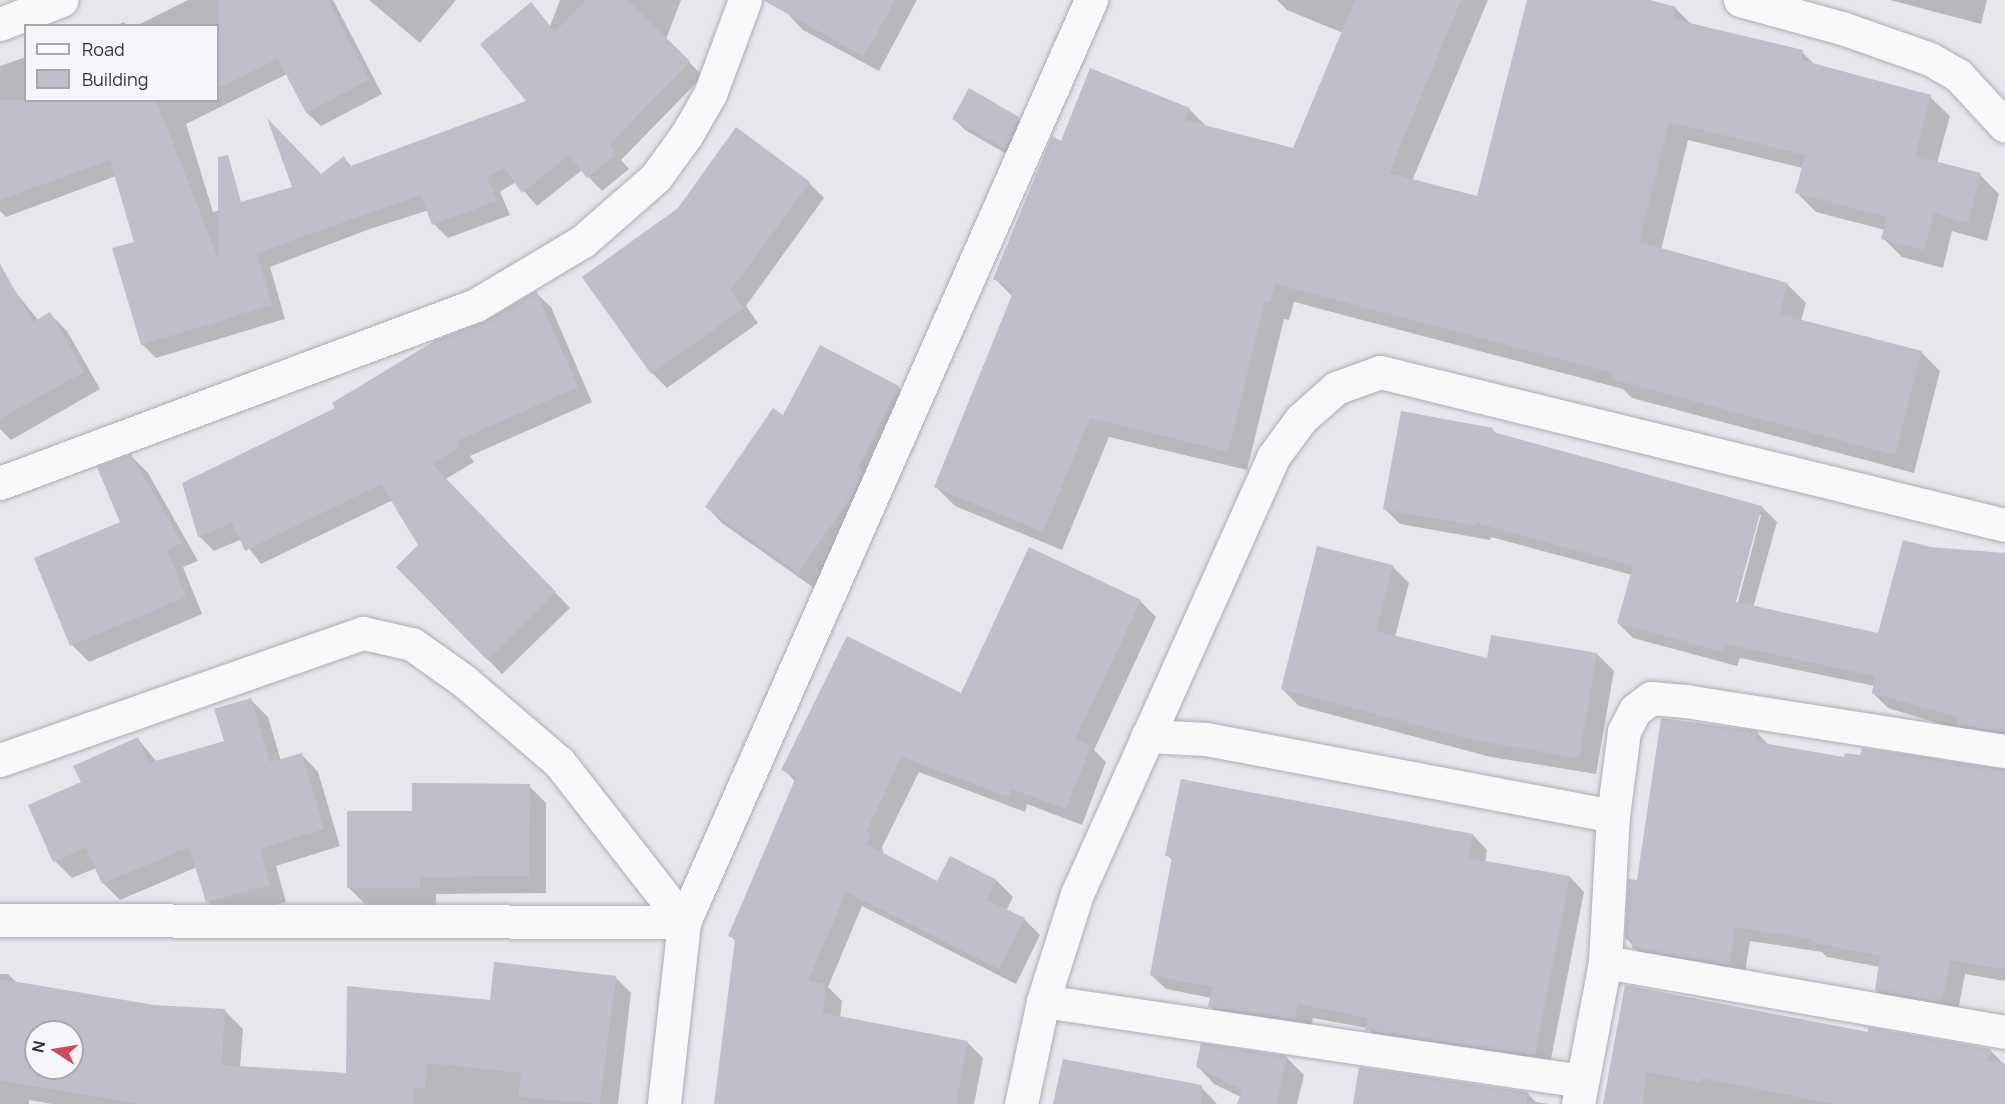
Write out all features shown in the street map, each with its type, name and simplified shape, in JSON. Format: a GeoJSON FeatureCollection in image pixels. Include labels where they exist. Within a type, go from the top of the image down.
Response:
{"type":"FeatureCollection","features":[{"type":"Feature","properties":{"kind":"street"},"geometry":{"type":"LineString","coordinates":[[0,24],[62,0]]}},
{"type":"Feature","properties":{"kind":"street"},"geometry":{"type":"LineString","coordinates":[[0,483],[476,305],[583,241],[656,177],[687,134],[710,94],[745,0]]}},
{"type":"Feature","properties":{"kind":"street"},"geometry":{"type":"LineString","coordinates":[[664,1104],[684,922],[980,260],[1091,0]]}},
{"type":"Feature","properties":{"kind":"street"},"geometry":{"type":"LineString","coordinates":[[1740,0],[1842,28],[1930,59],[1958,75],[2005,126]]}},
{"type":"Feature","properties":{"kind":"street"},"geometry":{"type":"LineString","coordinates":[[1021,1104],[1043,1001],[1077,894],[1273,457],[1301,419],[1336,388],[1380,372],[2005,525]]}},
{"type":"Feature","properties":{"kind":"street"},"geometry":{"type":"LineString","coordinates":[[0,760],[363,633],[383,637],[412,644],[464,681],[560,762],[684,922]]}},
{"type":"Feature","properties":{"kind":"street"},"geometry":{"type":"LineString","coordinates":[[1043,1001],[1580,1092],[1605,962],[1613,816],[1624,730],[1635,710],[1652,698],[2005,751]]}},
{"type":"Feature","properties":{"kind":"street"},"geometry":{"type":"LineString","coordinates":[[1147,736],[1206,739],[1613,816]]}},
{"type":"Feature","properties":{"kind":"street"},"geometry":{"type":"LineString","coordinates":[[0,920],[684,922]]}},
{"type":"Feature","properties":{"kind":"street"},"geometry":{"type":"LineString","coordinates":[[1605,962],[2005,1032]]}},
{"type":"Feature","properties":{"kind":"building"},"geometry":{"type":"Polygon","coordinates":[[[218,0],[328,0],[369,80],[306,113],[278,59],[219,88],[218,0]]]}},
{"type":"Feature","properties":{"kind":"building"},"geometry":{"type":"Polygon","coordinates":[[[586,0],[627,0],[690,61],[609,145],[616,155],[587,178],[569,155],[522,193],[504,168],[487,177],[497,201],[432,225],[421,195],[257,253],[272,305],[141,345],[112,248],[134,242],[110,160],[0,200],[0,100],[157,102],[218,258],[218,157],[228,155],[241,202],[292,187],[267,118],[321,174],[344,156],[348,167],[526,101],[480,44],[531,2],[555,32],[586,0]]]}},
{"type":"Feature","properties":{"kind":"building"},"geometry":{"type":"Polygon","coordinates":[[[763,0],[895,0],[864,57],[763,0]]]}},
{"type":"Feature","properties":{"kind":"building"},"geometry":{"type":"Polygon","coordinates":[[[1355,0],[1461,0],[1389,173],[1477,196],[1527,0],[1650,0],[1676,7],[1673,19],[1803,50],[1801,60],[1931,95],[1915,156],[1981,173],[1968,223],[1934,213],[1924,250],[1881,239],[1887,217],[1795,193],[1805,155],[1669,122],[1639,242],[1788,283],[1779,314],[1922,351],[1895,455],[1611,379],[1613,373],[1275,284],[1270,302],[1265,301],[1228,452],[1090,418],[1043,532],[934,487],[1014,290],[993,279],[1052,136],[1061,141],[1090,68],[1190,108],[1185,120],[1293,148],[1355,0]]]}},
{"type":"Feature","properties":{"kind":"building"},"geometry":{"type":"Polygon","coordinates":[[[969,88],[1019,117],[1005,149],[952,119],[969,88]]]}},
{"type":"Feature","properties":{"kind":"building"},"geometry":{"type":"Polygon","coordinates":[[[736,127],[810,182],[731,290],[744,308],[651,374],[582,277],[678,208],[736,127]]]}},
{"type":"Feature","properties":{"kind":"building"},"geometry":{"type":"Polygon","coordinates":[[[0,264],[33,322],[50,312],[84,372],[0,419],[0,264]]]}},
{"type":"Feature","properties":{"kind":"building"},"geometry":{"type":"Polygon","coordinates":[[[536,291],[578,387],[457,441],[460,447],[432,464],[556,592],[487,660],[396,567],[418,545],[381,484],[245,551],[232,523],[198,537],[182,483],[335,408],[332,403],[436,340],[485,321],[536,291]]]}},
{"type":"Feature","properties":{"kind":"building"},"geometry":{"type":"Polygon","coordinates":[[[820,345],[899,386],[858,468],[862,471],[852,496],[798,573],[705,507],[773,408],[783,415],[820,345]]]}},
{"type":"Feature","properties":{"kind":"building"},"geometry":{"type":"Polygon","coordinates":[[[1401,411],[1493,428],[1493,432],[1762,506],[1736,602],[1878,633],[1903,540],[1931,547],[2005,553],[2005,732],[1957,724],[1958,717],[1872,693],[1875,676],[1725,644],[1723,652],[1617,623],[1633,566],[1476,523],[1476,526],[1383,509],[1401,411]]]}},
{"type":"Feature","properties":{"kind":"building"},"geometry":{"type":"Polygon","coordinates":[[[131,454],[182,543],[167,550],[186,597],[70,646],[34,558],[120,522],[97,467],[131,454]]]}},
{"type":"Feature","properties":{"kind":"building"},"geometry":{"type":"Polygon","coordinates":[[[1317,546],[1393,565],[1376,631],[1487,658],[1491,635],[1597,653],[1579,758],[1473,740],[1281,689],[1317,546]]]}},
{"type":"Feature","properties":{"kind":"building"},"geometry":{"type":"Polygon","coordinates":[[[1029,547],[1141,600],[1075,740],[1091,745],[1066,809],[1011,789],[1009,797],[902,757],[866,832],[870,833],[866,844],[937,881],[950,856],[997,880],[987,900],[1025,918],[999,969],[846,892],[808,981],[826,983],[823,1013],[968,1041],[956,1104],[714,1104],[735,939],[728,936],[796,777],[781,770],[847,636],[961,693],[1029,547]]]}},
{"type":"Feature","properties":{"kind":"building"},"geometry":{"type":"Polygon","coordinates":[[[251,698],[270,762],[302,753],[324,829],[260,849],[270,885],[206,902],[189,847],[102,884],[86,848],[53,862],[28,805],[81,782],[73,766],[138,737],[149,763],[224,741],[214,709],[251,698]]]}},
{"type":"Feature","properties":{"kind":"building"},"geometry":{"type":"Polygon","coordinates":[[[1661,718],[1758,731],[1756,742],[1844,757],[1845,753],[1860,755],[1862,748],[2005,769],[2005,970],[1950,960],[1942,1002],[1875,990],[1880,956],[1810,942],[1811,939],[1735,927],[1729,965],[1632,948],[1633,940],[1625,939],[1628,879],[1637,880],[1661,718]]]}},
{"type":"Feature","properties":{"kind":"building"},"geometry":{"type":"Polygon","coordinates":[[[1181,779],[1473,834],[1469,858],[1570,876],[1535,1055],[1365,1030],[1368,1018],[1298,1004],[1295,1019],[1208,1007],[1212,987],[1150,975],[1172,857],[1165,856],[1181,779]]]}},
{"type":"Feature","properties":{"kind":"building"},"geometry":{"type":"Polygon","coordinates":[[[412,783],[530,784],[529,876],[420,877],[420,888],[347,888],[347,811],[412,811],[412,783]]]}},
{"type":"Feature","properties":{"kind":"building"},"geometry":{"type":"Polygon","coordinates":[[[494,962],[616,976],[600,1104],[518,1097],[521,1073],[427,1063],[425,1089],[414,1088],[413,1104],[140,1104],[0,1081],[0,979],[154,1005],[225,1009],[222,1065],[346,1073],[347,986],[490,1000],[494,962]]]}},
{"type":"Feature","properties":{"kind":"building"},"geometry":{"type":"Polygon","coordinates":[[[1625,985],[1868,1032],[1868,1027],[1991,1049],[1988,1061],[2005,1064],[2005,1104],[1833,1104],[1702,1078],[1701,1083],[1646,1072],[1643,1104],[1603,1104],[1625,985]]]}},
{"type":"Feature","properties":{"kind":"building"},"geometry":{"type":"Polygon","coordinates":[[[1201,1043],[1287,1056],[1277,1104],[1237,1104],[1242,1090],[1196,1067],[1201,1043]]]}},
{"type":"Feature","properties":{"kind":"building"},"geometry":{"type":"Polygon","coordinates":[[[1063,1059],[1202,1085],[1201,1104],[1053,1104],[1063,1059]]]}},
{"type":"Feature","properties":{"kind":"building"},"geometry":{"type":"Polygon","coordinates":[[[1359,1067],[1528,1092],[1526,1104],[1353,1104],[1359,1067]]]}}]}
